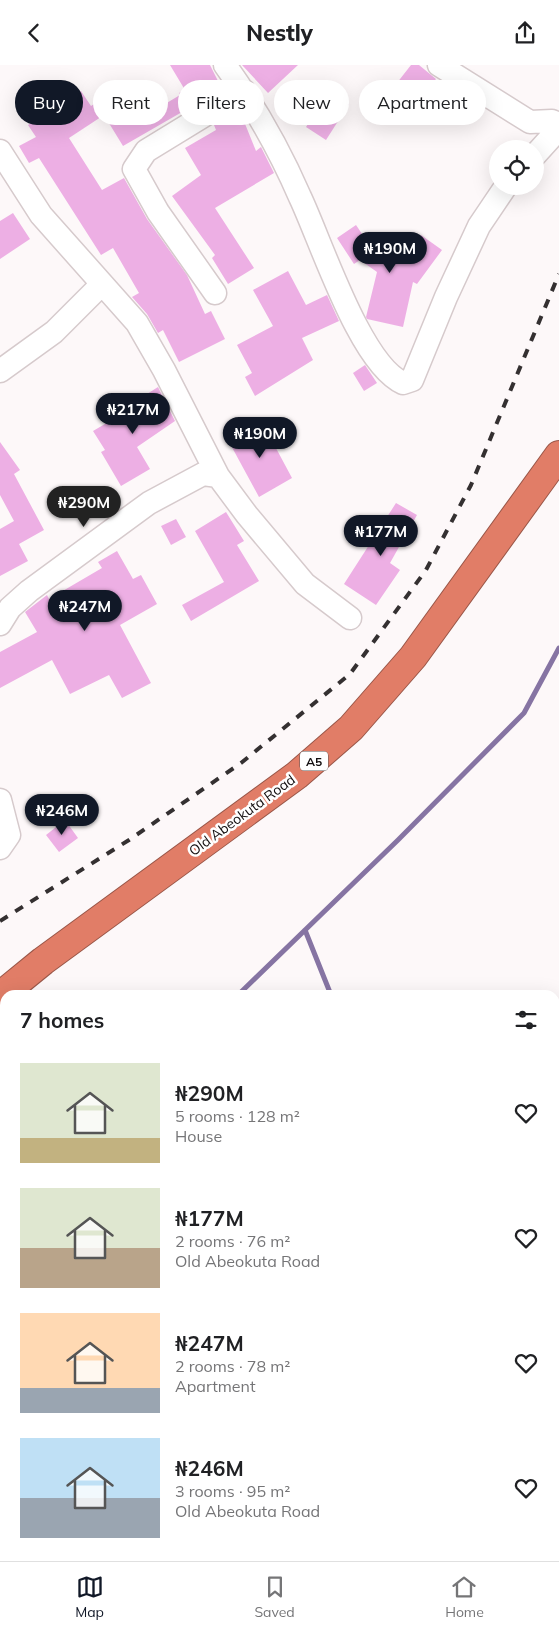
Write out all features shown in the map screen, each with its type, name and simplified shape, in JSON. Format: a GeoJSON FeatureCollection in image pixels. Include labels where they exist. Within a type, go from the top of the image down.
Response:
{"type":"FeatureCollection","features":[{"type":"Feature","properties":{"kind":"highway","name":"Old Abeokuta Road"},"geometry":{"type":"LineString","coordinates":[[7,990],[43,961],[290,781],[351,728],[412,657],[559,455]]}},
{"type":"Feature","properties":{"kind":"street"},"geometry":{"type":"LineString","coordinates":[[225,65],[236,80]]}},
{"type":"Feature","properties":{"kind":"street"},"geometry":{"type":"LineString","coordinates":[[440,65],[489,98],[530,121],[552,121],[558,124],[555,133],[544,145]]}},
{"type":"Feature","properties":{"kind":"street"},"geometry":{"type":"LineString","coordinates":[[188,125],[146,151],[134,169],[158,212],[215,293]]}},
{"type":"Feature","properties":{"kind":"street"},"geometry":{"type":"LineString","coordinates":[[262,125],[300,195],[362,339],[384,371],[403,383],[412,380],[438,314],[480,226],[500,195]]}},
{"type":"Feature","properties":{"kind":"street"},"geometry":{"type":"LineString","coordinates":[[0,152],[40,215],[137,323],[164,370],[206,452],[210,475],[247,515],[305,584],[350,618]]}},
{"type":"Feature","properties":{"kind":"street"},"geometry":{"type":"LineString","coordinates":[[0,371],[54,332],[102,284]]}},
{"type":"Feature","properties":{"kind":"street"},"geometry":{"type":"LineString","coordinates":[[0,624],[10,608],[36,586],[149,503],[210,475]]}},
{"type":"Feature","properties":{"kind":"street"},"geometry":{"type":"LineString","coordinates":[[0,800],[9,835],[0,848]]}},
{"type":"Feature","properties":{"kind":"building"},"geometry":{"type":"Polygon","coordinates":[[[170,65],[210,65],[218,80],[179,80],[170,65]]]}},
{"type":"Feature","properties":{"kind":"building"},"geometry":{"type":"Polygon","coordinates":[[[242,65],[298,65],[282,80],[274,80],[274,87],[268,93],[264,89],[264,80],[256,80],[242,65]]]}},
{"type":"Feature","properties":{"kind":"building"},"geometry":{"type":"Polygon","coordinates":[[[411,65],[419,65],[436,79],[435,80],[399,80],[411,65]]]}},
{"type":"Feature","properties":{"kind":"building"},"geometry":{"type":"Polygon","coordinates":[[[83,94],[91,106],[93,105],[93,122],[69,138],[102,190],[124,178],[147,219],[187,275],[205,314],[211,311],[225,339],[179,362],[163,330],[158,333],[147,314],[132,297],[139,293],[113,248],[101,255],[39,158],[29,163],[19,146],[36,137],[28,125],[83,125],[83,94]]]}},
{"type":"Feature","properties":{"kind":"building"},"geometry":{"type":"Polygon","coordinates":[[[178,96],[178,114],[168,120],[168,102],[178,96]]]}},
{"type":"Feature","properties":{"kind":"building"},"geometry":{"type":"Polygon","coordinates":[[[110,125],[159,125],[123,146],[110,125]]]}},
{"type":"Feature","properties":{"kind":"building"},"geometry":{"type":"Polygon","coordinates":[[[214,125],[245,125],[256,151],[261,147],[274,173],[215,208],[254,268],[228,284],[212,258],[215,255],[172,196],[201,175],[185,148],[216,130],[214,125]]]}},
{"type":"Feature","properties":{"kind":"building"},"geometry":{"type":"Polygon","coordinates":[[[307,125],[336,125],[326,140],[306,127],[307,125]]]}},
{"type":"Feature","properties":{"kind":"building"},"geometry":{"type":"Polygon","coordinates":[[[13,213],[30,239],[0,259],[0,221],[13,213]]]}},
{"type":"Feature","properties":{"kind":"building"},"geometry":{"type":"Polygon","coordinates":[[[356,225],[377,256],[383,247],[402,261],[421,235],[442,250],[417,284],[413,282],[403,327],[367,319],[366,317],[377,272],[360,260],[354,264],[337,238],[356,225]]]}},
{"type":"Feature","properties":{"kind":"building"},"geometry":{"type":"Polygon","coordinates":[[[288,271],[306,305],[327,295],[339,321],[302,338],[313,360],[255,396],[245,377],[252,373],[237,345],[273,326],[253,290],[288,271]]]}},
{"type":"Feature","properties":{"kind":"building"},"geometry":{"type":"Polygon","coordinates":[[[365,365],[377,383],[364,391],[353,373],[365,365]]]}},
{"type":"Feature","properties":{"kind":"building"},"geometry":{"type":"Polygon","coordinates":[[[158,387],[175,421],[137,447],[150,469],[121,486],[101,452],[105,450],[93,431],[122,414],[120,411],[158,387]]]}},
{"type":"Feature","properties":{"kind":"building"},"geometry":{"type":"Polygon","coordinates":[[[262,422],[292,478],[259,497],[228,440],[262,422]]]}},
{"type":"Feature","properties":{"kind":"building"},"geometry":{"type":"Polygon","coordinates":[[[0,442],[20,470],[14,474],[44,530],[19,544],[28,561],[0,576],[0,529],[14,521],[0,495],[0,442]]]}},
{"type":"Feature","properties":{"kind":"building"},"geometry":{"type":"Polygon","coordinates":[[[396,503],[417,515],[390,563],[400,570],[376,605],[344,584],[396,503]]]}},
{"type":"Feature","properties":{"kind":"building"},"geometry":{"type":"Polygon","coordinates":[[[226,512],[244,541],[237,545],[259,581],[191,621],[182,605],[224,582],[195,531],[226,512]]]}},
{"type":"Feature","properties":{"kind":"building"},"geometry":{"type":"Polygon","coordinates":[[[176,519],[186,537],[171,545],[161,526],[176,519]]]}},
{"type":"Feature","properties":{"kind":"building"},"geometry":{"type":"Polygon","coordinates":[[[117,551],[133,579],[141,575],[157,604],[120,625],[151,683],[122,698],[109,675],[70,694],[52,660],[0,688],[0,652],[37,632],[25,612],[47,595],[49,599],[102,568],[98,562],[117,551]]]}},
{"type":"Feature","properties":{"kind":"building"},"geometry":{"type":"Polygon","coordinates":[[[65,820],[78,838],[59,852],[46,835],[65,820]]]}},
{"type":"Feature","properties":{"kind":"waterway"},"geometry":{"type":"LineString","coordinates":[[243,990],[398,840],[524,713],[559,648]]}},
{"type":"Feature","properties":{"kind":"waterway"},"geometry":{"type":"LineString","coordinates":[[305,930],[329,990]]}},
{"type":"Feature","properties":{"kind":"railway"},"geometry":{"type":"LineString","coordinates":[[0,921],[129,840],[241,763],[350,674],[426,570],[471,485],[559,274]]}}]}
